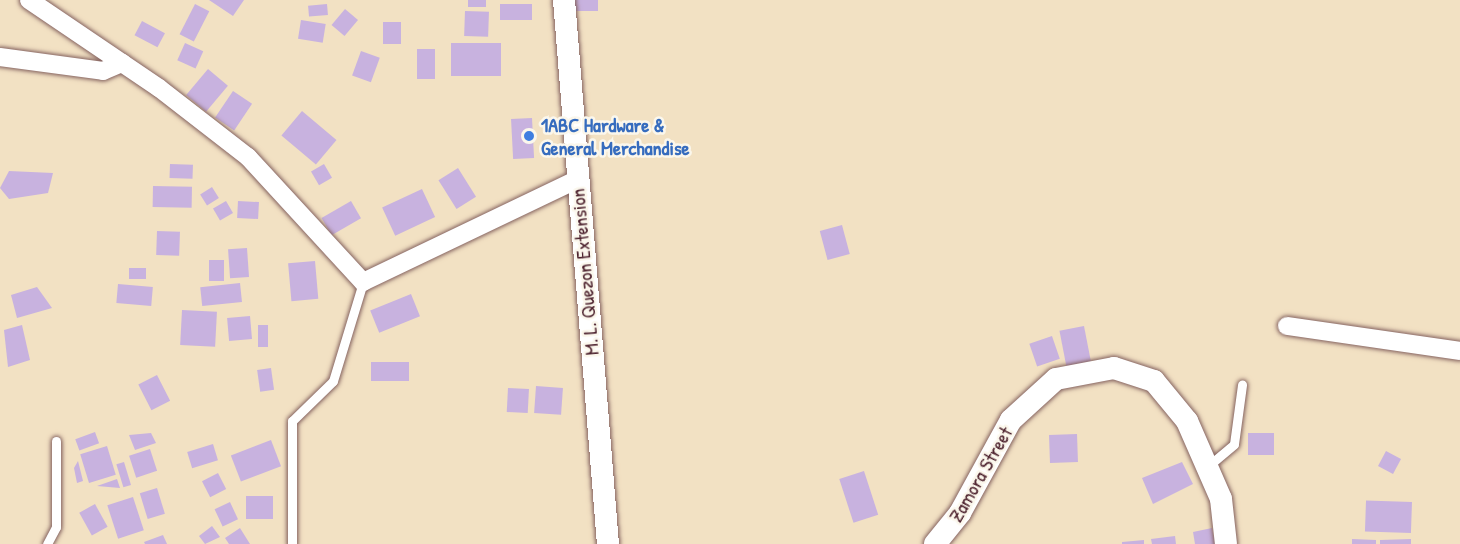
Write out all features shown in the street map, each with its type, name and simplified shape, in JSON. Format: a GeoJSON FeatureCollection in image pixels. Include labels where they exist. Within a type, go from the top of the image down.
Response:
{"type":"FeatureCollection","features":[{"type":"Feature","properties":{"kind":"street"},"geometry":{"type":"LineString","coordinates":[[29,0],[122,63],[248,157],[363,282],[576,180]]}},
{"type":"Feature","properties":{"kind":"street","name":"M. L. Quezon Extension"},"geometry":{"type":"LineString","coordinates":[[564,0],[576,180],[608,544]]}},
{"type":"Feature","properties":{"kind":"street"},"geometry":{"type":"LineString","coordinates":[[0,57],[103,71],[122,63]]}},
{"type":"Feature","properties":{"kind":"street"},"geometry":{"type":"LineString","coordinates":[[1287,326],[1460,351]]}},
{"type":"Feature","properties":{"kind":"street","name":"Zamora Street"},"geometry":{"type":"LineString","coordinates":[[935,544],[960,513],[1011,420],[1056,379],[1114,368],[1154,381],[1187,420],[1221,499],[1226,544]]}},
{"type":"Feature","properties":{"kind":"lane"},"geometry":{"type":"LineString","coordinates":[[292,544],[292,421],[333,381],[363,282]]}},
{"type":"Feature","properties":{"kind":"lane"},"geometry":{"type":"LineString","coordinates":[[1207,467],[1234,444],[1242,385]]}},
{"type":"Feature","properties":{"kind":"lane"},"geometry":{"type":"LineString","coordinates":[[47,544],[56,527],[56,441]]}},
{"type":"Feature","properties":{"kind":"building"},"geometry":{"type":"Polygon","coordinates":[[[209,0],[244,0],[233,16],[209,0]]]}},
{"type":"Feature","properties":{"kind":"building"},"geometry":{"type":"Polygon","coordinates":[[[468,0],[486,0],[486,7],[468,7],[468,0]]]}},
{"type":"Feature","properties":{"kind":"building"},"geometry":{"type":"Polygon","coordinates":[[[575,0],[598,0],[598,11],[575,11],[575,0]]]}},
{"type":"Feature","properties":{"kind":"building"},"geometry":{"type":"Polygon","coordinates":[[[195,4],[209,11],[194,42],[180,34],[195,4]]]}},
{"type":"Feature","properties":{"kind":"building"},"geometry":{"type":"Polygon","coordinates":[[[327,4],[328,15],[309,17],[308,6],[327,4]]]}},
{"type":"Feature","properties":{"kind":"building"},"geometry":{"type":"Polygon","coordinates":[[[500,4],[532,4],[532,20],[500,20],[500,4]]]}},
{"type":"Feature","properties":{"kind":"building"},"geometry":{"type":"Polygon","coordinates":[[[345,9],[358,20],[345,36],[332,25],[345,9]]]}},
{"type":"Feature","properties":{"kind":"building"},"geometry":{"type":"Polygon","coordinates":[[[465,11],[489,12],[488,37],[464,36],[465,11]]]}},
{"type":"Feature","properties":{"kind":"building"},"geometry":{"type":"Polygon","coordinates":[[[301,20],[326,24],[323,43],[298,39],[301,20]]]}},
{"type":"Feature","properties":{"kind":"building"},"geometry":{"type":"Polygon","coordinates":[[[142,21],[165,33],[157,47],[134,35],[142,21]]]}},
{"type":"Feature","properties":{"kind":"building"},"geometry":{"type":"Polygon","coordinates":[[[383,22],[401,22],[401,44],[383,44],[383,22]]]}},
{"type":"Feature","properties":{"kind":"building"},"geometry":{"type":"Polygon","coordinates":[[[185,43],[203,51],[196,68],[177,60],[185,43]]]}},
{"type":"Feature","properties":{"kind":"building"},"geometry":{"type":"Polygon","coordinates":[[[451,43],[501,43],[501,76],[451,76],[451,43]]]}},
{"type":"Feature","properties":{"kind":"building"},"geometry":{"type":"Polygon","coordinates":[[[417,49],[435,49],[435,79],[417,79],[417,49]]]}},
{"type":"Feature","properties":{"kind":"building"},"geometry":{"type":"Polygon","coordinates":[[[361,51],[380,58],[371,82],[352,75],[361,51]]]}},
{"type":"Feature","properties":{"kind":"building"},"geometry":{"type":"Polygon","coordinates":[[[208,69],[228,86],[206,112],[186,95],[208,69]]]}},
{"type":"Feature","properties":{"kind":"building"},"geometry":{"type":"Polygon","coordinates":[[[233,91],[252,104],[234,130],[215,118],[233,91]]]}},
{"type":"Feature","properties":{"kind":"building"},"geometry":{"type":"Polygon","coordinates":[[[302,111],[336,140],[316,164],[281,136],[302,111]]]}},
{"type":"Feature","properties":{"kind":"building"},"geometry":{"type":"Polygon","coordinates":[[[532,118],[534,158],[513,159],[511,119],[532,118]]]}},
{"type":"Feature","properties":{"kind":"building"},"geometry":{"type":"Polygon","coordinates":[[[170,164],[193,165],[192,179],[170,178],[170,164]]]}},
{"type":"Feature","properties":{"kind":"building"},"geometry":{"type":"Polygon","coordinates":[[[324,164],[332,178],[319,185],[311,172],[324,164]]]}},
{"type":"Feature","properties":{"kind":"building"},"geometry":{"type":"Polygon","coordinates":[[[458,168],[476,197],[457,209],[438,180],[458,168]]]}},
{"type":"Feature","properties":{"kind":"building"},"geometry":{"type":"Polygon","coordinates":[[[9,171],[53,173],[48,193],[9,199],[0,188],[9,171]]]}},
{"type":"Feature","properties":{"kind":"building"},"geometry":{"type":"Polygon","coordinates":[[[153,186],[192,187],[192,208],[153,207],[153,186]]]}},
{"type":"Feature","properties":{"kind":"building"},"geometry":{"type":"Polygon","coordinates":[[[212,187],[219,198],[207,205],[200,194],[212,187]]]}},
{"type":"Feature","properties":{"kind":"building"},"geometry":{"type":"Polygon","coordinates":[[[422,189],[435,217],[395,236],[382,208],[422,189]]]}},
{"type":"Feature","properties":{"kind":"building"},"geometry":{"type":"Polygon","coordinates":[[[226,201],[233,213],[220,221],[213,209],[226,201]]]}},
{"type":"Feature","properties":{"kind":"building"},"geometry":{"type":"Polygon","coordinates":[[[238,201],[259,202],[258,219],[237,218],[238,201]]]}},
{"type":"Feature","properties":{"kind":"building"},"geometry":{"type":"Polygon","coordinates":[[[351,201],[361,218],[332,235],[322,218],[351,201]]]}},
{"type":"Feature","properties":{"kind":"building"},"geometry":{"type":"Polygon","coordinates":[[[842,225],[850,254],[828,260],[820,231],[842,225]]]}},
{"type":"Feature","properties":{"kind":"building"},"geometry":{"type":"Polygon","coordinates":[[[157,231],[180,232],[179,256],[156,255],[157,231]]]}},
{"type":"Feature","properties":{"kind":"building"},"geometry":{"type":"Polygon","coordinates":[[[247,248],[249,277],[230,278],[228,249],[247,248]]]}},
{"type":"Feature","properties":{"kind":"building"},"geometry":{"type":"Polygon","coordinates":[[[209,260],[224,260],[224,281],[209,281],[209,260]]]}},
{"type":"Feature","properties":{"kind":"building"},"geometry":{"type":"Polygon","coordinates":[[[315,261],[318,299],[291,301],[288,263],[315,261]]]}},
{"type":"Feature","properties":{"kind":"building"},"geometry":{"type":"Polygon","coordinates":[[[129,268],[146,268],[146,279],[129,279],[129,268]]]}},
{"type":"Feature","properties":{"kind":"building"},"geometry":{"type":"Polygon","coordinates":[[[240,283],[242,302],[202,306],[200,287],[240,283]]]}},
{"type":"Feature","properties":{"kind":"building"},"geometry":{"type":"Polygon","coordinates":[[[118,284],[153,287],[151,306],[116,303],[118,284]]]}},
{"type":"Feature","properties":{"kind":"building"},"geometry":{"type":"Polygon","coordinates":[[[37,287],[52,308],[17,318],[11,295],[37,287]]]}},
{"type":"Feature","properties":{"kind":"building"},"geometry":{"type":"Polygon","coordinates":[[[411,294],[420,316],[379,333],[370,310],[411,294]]]}},
{"type":"Feature","properties":{"kind":"building"},"geometry":{"type":"Polygon","coordinates":[[[182,310],[217,312],[215,347],[180,345],[182,310]]]}},
{"type":"Feature","properties":{"kind":"building"},"geometry":{"type":"Polygon","coordinates":[[[250,316],[252,339],[229,341],[227,318],[250,316]]]}},
{"type":"Feature","properties":{"kind":"building"},"geometry":{"type":"Polygon","coordinates":[[[22,325],[30,360],[8,367],[4,330],[22,325]]]}},
{"type":"Feature","properties":{"kind":"building"},"geometry":{"type":"Polygon","coordinates":[[[258,325],[268,325],[268,347],[258,347],[258,325]]]}},
{"type":"Feature","properties":{"kind":"building"},"geometry":{"type":"Polygon","coordinates":[[[1084,326],[1091,361],[1066,366],[1059,331],[1084,326]]]}},
{"type":"Feature","properties":{"kind":"building"},"geometry":{"type":"Polygon","coordinates":[[[1052,336],[1060,359],[1037,367],[1029,344],[1052,336]]]}},
{"type":"Feature","properties":{"kind":"building"},"geometry":{"type":"Polygon","coordinates":[[[371,362],[409,362],[409,381],[371,381],[371,362]]]}},
{"type":"Feature","properties":{"kind":"building"},"geometry":{"type":"Polygon","coordinates":[[[271,368],[274,390],[260,392],[257,370],[271,368]]]}},
{"type":"Feature","properties":{"kind":"building"},"geometry":{"type":"Polygon","coordinates":[[[157,375],[170,401],[151,410],[138,385],[157,375]]]}},
{"type":"Feature","properties":{"kind":"building"},"geometry":{"type":"Polygon","coordinates":[[[536,386],[563,388],[561,415],[534,413],[536,386]]]}},
{"type":"Feature","properties":{"kind":"building"},"geometry":{"type":"Polygon","coordinates":[[[508,388],[529,389],[528,413],[507,412],[508,388]]]}},
{"type":"Feature","properties":{"kind":"building"},"geometry":{"type":"Polygon","coordinates":[[[95,432],[99,443],[79,450],[75,439],[95,432]]]}},
{"type":"Feature","properties":{"kind":"building"},"geometry":{"type":"Polygon","coordinates":[[[151,433],[156,443],[135,450],[129,435],[151,433]]]}},
{"type":"Feature","properties":{"kind":"building"},"geometry":{"type":"Polygon","coordinates":[[[1248,433],[1274,433],[1274,455],[1248,455],[1248,433]]]}},
{"type":"Feature","properties":{"kind":"building"},"geometry":{"type":"Polygon","coordinates":[[[1077,434],[1078,462],[1050,463],[1049,435],[1077,434]]]}},
{"type":"Feature","properties":{"kind":"building"},"geometry":{"type":"Polygon","coordinates":[[[271,440],[281,466],[241,482],[231,455],[271,440]]]}},
{"type":"Feature","properties":{"kind":"building"},"geometry":{"type":"Polygon","coordinates":[[[213,444],[218,460],[192,468],[187,452],[213,444]]]}},
{"type":"Feature","properties":{"kind":"building"},"geometry":{"type":"Polygon","coordinates":[[[107,446],[116,475],[89,483],[80,454],[107,446]]]}},
{"type":"Feature","properties":{"kind":"building"},"geometry":{"type":"Polygon","coordinates":[[[150,449],[157,471],[136,478],[129,456],[150,449]]]}},
{"type":"Feature","properties":{"kind":"building"},"geometry":{"type":"Polygon","coordinates":[[[1386,451],[1401,459],[1393,474],[1378,466],[1386,451]]]}},
{"type":"Feature","properties":{"kind":"building"},"geometry":{"type":"Polygon","coordinates":[[[78,461],[83,481],[77,483],[74,468],[78,461]]]}},
{"type":"Feature","properties":{"kind":"building"},"geometry":{"type":"Polygon","coordinates":[[[124,462],[131,485],[123,487],[116,464],[124,462]]]}},
{"type":"Feature","properties":{"kind":"building"},"geometry":{"type":"Polygon","coordinates":[[[1182,462],[1193,484],[1153,504],[1142,478],[1182,462]]]}},
{"type":"Feature","properties":{"kind":"building"},"geometry":{"type":"Polygon","coordinates":[[[864,471],[878,515],[853,523],[839,479],[864,471]]]}},
{"type":"Feature","properties":{"kind":"building"},"geometry":{"type":"Polygon","coordinates":[[[218,473],[226,489],[210,497],[202,481],[218,473]]]}},
{"type":"Feature","properties":{"kind":"building"},"geometry":{"type":"Polygon","coordinates":[[[117,479],[120,488],[97,486],[117,479]]]}},
{"type":"Feature","properties":{"kind":"building"},"geometry":{"type":"Polygon","coordinates":[[[157,488],[165,514],[148,519],[140,493],[157,488]]]}},
{"type":"Feature","properties":{"kind":"building"},"geometry":{"type":"Polygon","coordinates":[[[246,496],[273,496],[273,519],[246,519],[246,496]]]}},
{"type":"Feature","properties":{"kind":"building"},"geometry":{"type":"Polygon","coordinates":[[[133,497],[144,530],[118,539],[107,505],[133,497]]]}},
{"type":"Feature","properties":{"kind":"building"},"geometry":{"type":"Polygon","coordinates":[[[1366,500],[1412,502],[1411,533],[1365,531],[1366,500]]]}},
{"type":"Feature","properties":{"kind":"building"},"geometry":{"type":"Polygon","coordinates":[[[230,502],[238,519],[223,526],[215,509],[230,502]]]}},
{"type":"Feature","properties":{"kind":"building"},"geometry":{"type":"Polygon","coordinates":[[[95,504],[108,527],[92,535],[79,513],[95,504]]]}},
{"type":"Feature","properties":{"kind":"building"},"geometry":{"type":"Polygon","coordinates":[[[212,526],[220,537],[205,544],[199,536],[212,526]]]}},
{"type":"Feature","properties":{"kind":"building"},"geometry":{"type":"Polygon","coordinates":[[[240,528],[250,544],[229,544],[225,538],[240,528]]]}},
{"type":"Feature","properties":{"kind":"building"},"geometry":{"type":"Polygon","coordinates":[[[1212,528],[1215,544],[1195,544],[1193,532],[1212,528]]]}},
{"type":"Feature","properties":{"kind":"building"},"geometry":{"type":"Polygon","coordinates":[[[163,535],[167,544],[145,544],[144,542],[163,535]]]}},
{"type":"Feature","properties":{"kind":"building"},"geometry":{"type":"Polygon","coordinates":[[[1175,536],[1176,544],[1152,544],[1151,539],[1175,536]]]}},
{"type":"Feature","properties":{"kind":"building"},"geometry":{"type":"Polygon","coordinates":[[[1352,539],[1376,540],[1376,544],[1352,544],[1352,539]]]}},
{"type":"Feature","properties":{"kind":"building"},"geometry":{"type":"Polygon","coordinates":[[[1411,539],[1411,544],[1380,544],[1380,540],[1411,539]]]}},
{"type":"Feature","properties":{"kind":"building"},"geometry":{"type":"Polygon","coordinates":[[[1144,540],[1144,544],[1122,544],[1122,542],[1144,540]]]}},
{"type":"Feature","properties":{"kind":"place","name":"1ABC Hardware & General Merchandise"},"geometry":{"type":"Point","coordinates":[529,136]}}]}
